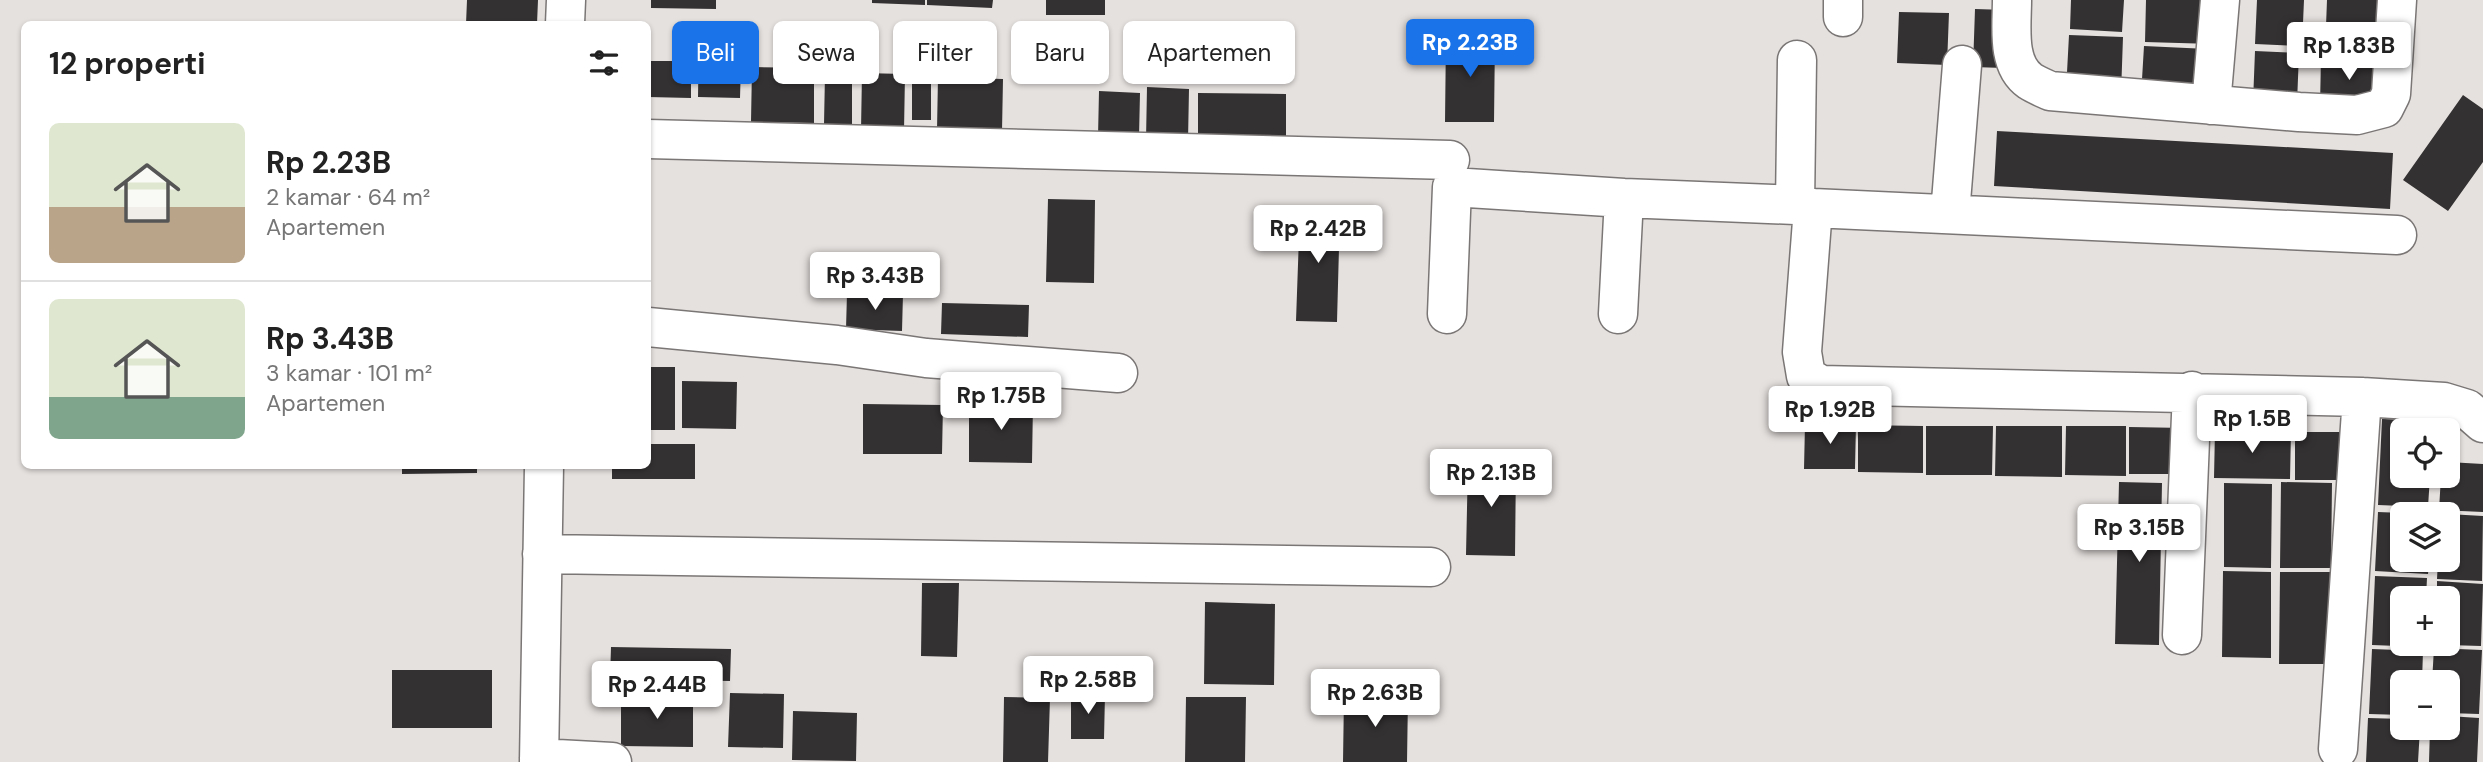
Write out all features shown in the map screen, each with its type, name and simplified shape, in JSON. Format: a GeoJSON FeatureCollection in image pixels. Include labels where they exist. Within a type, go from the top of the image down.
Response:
{"type":"FeatureCollection","features":[{"type":"Feature","properties":{"kind":"street"},"geometry":{"type":"LineString","coordinates":[[565,21],[566,0]]}},
{"type":"Feature","properties":{"kind":"street"},"geometry":{"type":"LineString","coordinates":[[2012,0],[2013,54],[2019,70],[2029,81],[2050,91],[2357,115],[2384,108],[2391,94],[2398,0]]}},
{"type":"Feature","properties":{"kind":"street"},"geometry":{"type":"LineString","coordinates":[[2211,105],[2220,0]]}},
{"type":"Feature","properties":{"kind":"street"},"geometry":{"type":"LineString","coordinates":[[1797,60],[1804,206],[1802,352],[1806,376],[1821,385],[2192,391],[2362,397],[2444,402],[2467,409],[2483,423]]}},
{"type":"Feature","properties":{"kind":"street"},"geometry":{"type":"LineString","coordinates":[[1950,214],[1962,65]]}},
{"type":"Feature","properties":{"kind":"street"},"geometry":{"type":"LineString","coordinates":[[651,139],[1450,160]]}},
{"type":"Feature","properties":{"kind":"street"},"geometry":{"type":"LineString","coordinates":[[1447,314],[1452,187],[1623,198],[2397,235]]}},
{"type":"Feature","properties":{"kind":"street"},"geometry":{"type":"LineString","coordinates":[[1618,314],[1623,198]]}},
{"type":"Feature","properties":{"kind":"street"},"geometry":{"type":"LineString","coordinates":[[651,327],[837,345],[926,358],[1118,373]]}},
{"type":"Feature","properties":{"kind":"street"},"geometry":{"type":"LineString","coordinates":[[2182,635],[2192,391]]}},
{"type":"Feature","properties":{"kind":"street"},"geometry":{"type":"LineString","coordinates":[[2338,749],[2362,397]]}},
{"type":"Feature","properties":{"kind":"street"},"geometry":{"type":"LineString","coordinates":[[544,469],[539,760],[612,762]]}},
{"type":"Feature","properties":{"kind":"street"},"geometry":{"type":"LineString","coordinates":[[542,554],[1431,567]]}},
{"type":"Feature","properties":{"kind":"building"},"geometry":{"type":"Polygon","coordinates":[[[467,0],[538,0],[537,21],[466,21],[467,0]]]}},
{"type":"Feature","properties":{"kind":"building"},"geometry":{"type":"Polygon","coordinates":[[[651,0],[716,0],[716,9],[651,8],[651,0]]]}},
{"type":"Feature","properties":{"kind":"building"},"geometry":{"type":"Polygon","coordinates":[[[872,0],[925,0],[925,5],[872,3],[872,0]]]}},
{"type":"Feature","properties":{"kind":"building"},"geometry":{"type":"Polygon","coordinates":[[[927,0],[993,0],[992,8],[927,5],[927,0]]]}},
{"type":"Feature","properties":{"kind":"building"},"geometry":{"type":"Polygon","coordinates":[[[1046,0],[1105,0],[1105,15],[1046,15],[1046,0]]]}},
{"type":"Feature","properties":{"kind":"building"},"geometry":{"type":"Polygon","coordinates":[[[2071,0],[2124,0],[2122,32],[2070,29],[2071,0]]]}},
{"type":"Feature","properties":{"kind":"building"},"geometry":{"type":"Polygon","coordinates":[[[2146,0],[2214,0],[2213,44],[2145,42],[2146,0]]]}},
{"type":"Feature","properties":{"kind":"building"},"geometry":{"type":"Polygon","coordinates":[[[2257,0],[2304,0],[2302,46],[2255,44],[2257,0]]]}},
{"type":"Feature","properties":{"kind":"building"},"geometry":{"type":"Polygon","coordinates":[[[2327,0],[2388,0],[2386,55],[2325,52],[2327,0]]]}},
{"type":"Feature","properties":{"kind":"building"},"geometry":{"type":"Polygon","coordinates":[[[1975,9],[2007,10],[2004,68],[1973,67],[1975,9]]]}},
{"type":"Feature","properties":{"kind":"building"},"geometry":{"type":"Polygon","coordinates":[[[1899,12],[1949,13],[1947,65],[1897,63],[1899,12]]]}},
{"type":"Feature","properties":{"kind":"building"},"geometry":{"type":"Polygon","coordinates":[[[1446,35],[1495,36],[1494,122],[1445,122],[1446,35]]]}},
{"type":"Feature","properties":{"kind":"building"},"geometry":{"type":"Polygon","coordinates":[[[2069,35],[2123,37],[2121,94],[2066,91],[2069,35]]]}},
{"type":"Feature","properties":{"kind":"building"},"geometry":{"type":"Polygon","coordinates":[[[2144,46],[2208,49],[2206,98],[2141,96],[2144,46]]]}},
{"type":"Feature","properties":{"kind":"building"},"geometry":{"type":"Polygon","coordinates":[[[2255,51],[2299,53],[2297,103],[2253,102],[2255,51]]]}},
{"type":"Feature","properties":{"kind":"building"},"geometry":{"type":"Polygon","coordinates":[[[2321,56],[2378,57],[2378,107],[2320,106],[2321,56]]]}},
{"type":"Feature","properties":{"kind":"building"},"geometry":{"type":"Polygon","coordinates":[[[651,61],[672,61],[672,84],[691,84],[691,98],[651,97],[651,61]]]}},
{"type":"Feature","properties":{"kind":"building"},"geometry":{"type":"Polygon","coordinates":[[[759,67],[773,67],[773,84],[814,84],[814,123],[751,122],[752,84],[759,84],[759,67]]]}},
{"type":"Feature","properties":{"kind":"building"},"geometry":{"type":"Polygon","coordinates":[[[879,73],[893,74],[893,84],[905,84],[904,131],[861,130],[862,84],[879,84],[879,73]]]}},
{"type":"Feature","properties":{"kind":"building"},"geometry":{"type":"Polygon","coordinates":[[[997,79],[1003,79],[1002,131],[937,130],[938,84],[997,84],[997,79]]]}},
{"type":"Feature","properties":{"kind":"building"},"geometry":{"type":"Polygon","coordinates":[[[698,84],[740,84],[740,98],[698,97],[698,84]]]}},
{"type":"Feature","properties":{"kind":"building"},"geometry":{"type":"Polygon","coordinates":[[[825,84],[852,84],[852,125],[824,124],[825,84]]]}},
{"type":"Feature","properties":{"kind":"building"},"geometry":{"type":"Polygon","coordinates":[[[912,84],[931,84],[931,120],[912,120],[912,84]]]}},
{"type":"Feature","properties":{"kind":"building"},"geometry":{"type":"Polygon","coordinates":[[[1147,87],[1189,89],[1188,141],[1146,140],[1147,87]]]}},
{"type":"Feature","properties":{"kind":"building"},"geometry":{"type":"Polygon","coordinates":[[[1099,91],[1140,93],[1139,137],[1098,137],[1099,91]]]}},
{"type":"Feature","properties":{"kind":"building"},"geometry":{"type":"Polygon","coordinates":[[[1198,93],[1286,94],[1286,145],[1198,144],[1198,93]]]}},
{"type":"Feature","properties":{"kind":"building"},"geometry":{"type":"Polygon","coordinates":[[[2463,95],[2483,109],[2483,162],[2448,211],[2403,180],[2463,95]]]}},
{"type":"Feature","properties":{"kind":"building"},"geometry":{"type":"Polygon","coordinates":[[[1997,131],[2393,153],[2390,209],[1994,186],[1997,131]]]}},
{"type":"Feature","properties":{"kind":"building"},"geometry":{"type":"Polygon","coordinates":[[[1048,199],[1095,200],[1094,283],[1046,282],[1048,199]]]}},
{"type":"Feature","properties":{"kind":"building"},"geometry":{"type":"Polygon","coordinates":[[[1300,208],[1340,210],[1337,322],[1296,321],[1300,208]]]}},
{"type":"Feature","properties":{"kind":"building"},"geometry":{"type":"Polygon","coordinates":[[[847,293],[903,294],[902,331],[846,329],[847,293]]]}},
{"type":"Feature","properties":{"kind":"building"},"geometry":{"type":"Polygon","coordinates":[[[942,303],[1029,305],[1028,337],[941,334],[942,303]]]}},
{"type":"Feature","properties":{"kind":"building"},"geometry":{"type":"Polygon","coordinates":[[[651,367],[675,367],[675,430],[651,430],[651,367]]]}},
{"type":"Feature","properties":{"kind":"building"},"geometry":{"type":"Polygon","coordinates":[[[682,381],[737,382],[736,429],[682,428],[682,381]]]}},
{"type":"Feature","properties":{"kind":"building"},"geometry":{"type":"Polygon","coordinates":[[[969,402],[1033,403],[1032,463],[969,462],[969,402]]]}},
{"type":"Feature","properties":{"kind":"building"},"geometry":{"type":"Polygon","coordinates":[[[863,404],[943,405],[942,454],[863,454],[863,404]]]}},
{"type":"Feature","properties":{"kind":"building"},"geometry":{"type":"Polygon","coordinates":[[[2382,419],[2390,419],[2390,488],[2429,488],[2428,502],[2390,502],[2390,505],[2378,505],[2382,419]]]}},
{"type":"Feature","properties":{"kind":"building"},"geometry":{"type":"Polygon","coordinates":[[[1805,424],[1856,424],[1855,469],[1804,469],[1805,424]]]}},
{"type":"Feature","properties":{"kind":"building"},"geometry":{"type":"Polygon","coordinates":[[[1858,425],[1923,426],[1923,473],[1858,472],[1858,425]]]}},
{"type":"Feature","properties":{"kind":"building"},"geometry":{"type":"Polygon","coordinates":[[[1926,426],[1993,426],[1992,475],[1926,475],[1926,426]]]}},
{"type":"Feature","properties":{"kind":"building"},"geometry":{"type":"Polygon","coordinates":[[[1996,426],[2062,426],[2062,477],[1995,476],[1996,426]]]}},
{"type":"Feature","properties":{"kind":"building"},"geometry":{"type":"Polygon","coordinates":[[[2066,426],[2126,426],[2126,476],[2065,475],[2066,426]]]}},
{"type":"Feature","properties":{"kind":"building"},"geometry":{"type":"Polygon","coordinates":[[[2129,427],[2186,428],[2186,474],[2129,474],[2129,427]]]}},
{"type":"Feature","properties":{"kind":"building"},"geometry":{"type":"Polygon","coordinates":[[[2215,430],[2291,431],[2290,479],[2214,478],[2215,430]]]}},
{"type":"Feature","properties":{"kind":"building"},"geometry":{"type":"Polygon","coordinates":[[[2295,432],[2355,432],[2354,480],[2295,480],[2295,432]]]}},
{"type":"Feature","properties":{"kind":"building"},"geometry":{"type":"Polygon","coordinates":[[[651,444],[695,444],[695,479],[612,479],[612,469],[651,469],[651,444]]]}},
{"type":"Feature","properties":{"kind":"building"},"geometry":{"type":"Polygon","coordinates":[[[1468,462],[1516,463],[1515,556],[1466,555],[1468,462]]]}},
{"type":"Feature","properties":{"kind":"building"},"geometry":{"type":"Polygon","coordinates":[[[2460,463],[2483,464],[2483,512],[2460,511],[2460,502],[2439,502],[2440,488],[2460,488],[2460,463]]]}},
{"type":"Feature","properties":{"kind":"building"},"geometry":{"type":"Polygon","coordinates":[[[402,469],[477,469],[477,473],[402,474],[402,469]]]}},
{"type":"Feature","properties":{"kind":"building"},"geometry":{"type":"Polygon","coordinates":[[[2119,482],[2162,483],[2159,645],[2115,644],[2119,482]]]}},
{"type":"Feature","properties":{"kind":"building"},"geometry":{"type":"Polygon","coordinates":[[[2281,482],[2332,483],[2331,568],[2280,568],[2281,482]]]}},
{"type":"Feature","properties":{"kind":"building"},"geometry":{"type":"Polygon","coordinates":[[[2224,483],[2272,484],[2271,568],[2224,567],[2224,483]]]}},
{"type":"Feature","properties":{"kind":"building"},"geometry":{"type":"Polygon","coordinates":[[[2378,512],[2390,512],[2390,572],[2375,571],[2378,512]]]}},
{"type":"Feature","properties":{"kind":"building"},"geometry":{"type":"Polygon","coordinates":[[[2460,515],[2483,516],[2482,581],[2437,579],[2437,572],[2460,572],[2460,515]]]}},
{"type":"Feature","properties":{"kind":"building"},"geometry":{"type":"Polygon","coordinates":[[[2223,571],[2271,572],[2271,658],[2222,657],[2223,571]]]}},
{"type":"Feature","properties":{"kind":"building"},"geometry":{"type":"Polygon","coordinates":[[[2280,572],[2331,572],[2330,664],[2279,664],[2280,572]]]}},
{"type":"Feature","properties":{"kind":"building"},"geometry":{"type":"Polygon","coordinates":[[[2393,572],[2428,572],[2428,574],[2393,572]]]}},
{"type":"Feature","properties":{"kind":"building"},"geometry":{"type":"Polygon","coordinates":[[[2375,576],[2427,578],[2427,586],[2390,586],[2390,646],[2372,645],[2375,576]]]}},
{"type":"Feature","properties":{"kind":"building"},"geometry":{"type":"Polygon","coordinates":[[[2437,581],[2483,584],[2481,646],[2460,645],[2460,586],[2437,586],[2437,581]]]}},
{"type":"Feature","properties":{"kind":"building"},"geometry":{"type":"Polygon","coordinates":[[[922,583],[959,583],[957,657],[921,656],[922,583]]]}},
{"type":"Feature","properties":{"kind":"building"},"geometry":{"type":"Polygon","coordinates":[[[1205,602],[1275,604],[1274,685],[1204,684],[1205,602]]]}},
{"type":"Feature","properties":{"kind":"building"},"geometry":{"type":"Polygon","coordinates":[[[611,647],[731,649],[730,681],[610,679],[611,647]]]}},
{"type":"Feature","properties":{"kind":"building"},"geometry":{"type":"Polygon","coordinates":[[[2372,649],[2390,650],[2390,656],[2423,656],[2422,670],[2390,670],[2390,715],[2369,714],[2372,649]]]}},
{"type":"Feature","properties":{"kind":"building"},"geometry":{"type":"Polygon","coordinates":[[[2460,649],[2482,650],[2479,714],[2460,713],[2460,670],[2433,670],[2434,656],[2460,656],[2460,649]]]}},
{"type":"Feature","properties":{"kind":"building"},"geometry":{"type":"Polygon","coordinates":[[[392,670],[492,670],[492,728],[392,728],[392,670]]]}},
{"type":"Feature","properties":{"kind":"building"},"geometry":{"type":"Polygon","coordinates":[[[730,693],[784,694],[783,748],[728,747],[730,693]]]}},
{"type":"Feature","properties":{"kind":"building"},"geometry":{"type":"Polygon","coordinates":[[[1071,693],[1105,694],[1104,739],[1071,739],[1071,693]]]}},
{"type":"Feature","properties":{"kind":"building"},"geometry":{"type":"Polygon","coordinates":[[[621,695],[693,697],[693,747],[621,746],[621,695]]]}},
{"type":"Feature","properties":{"kind":"building"},"geometry":{"type":"Polygon","coordinates":[[[1344,695],[1408,696],[1407,762],[1343,762],[1344,695]]]}},
{"type":"Feature","properties":{"kind":"building"},"geometry":{"type":"Polygon","coordinates":[[[1004,697],[1050,698],[1048,762],[1003,762],[1004,697]]]}},
{"type":"Feature","properties":{"kind":"building"},"geometry":{"type":"Polygon","coordinates":[[[1186,697],[1246,697],[1245,762],[1185,762],[1186,697]]]}},
{"type":"Feature","properties":{"kind":"building"},"geometry":{"type":"Polygon","coordinates":[[[793,711],[857,713],[856,761],[792,760],[793,711]]]}},
{"type":"Feature","properties":{"kind":"building"},"geometry":{"type":"Polygon","coordinates":[[[2460,717],[2479,718],[2477,762],[2429,762],[2430,740],[2460,740],[2460,717]]]}},
{"type":"Feature","properties":{"kind":"building"},"geometry":{"type":"Polygon","coordinates":[[[2368,718],[2390,719],[2390,740],[2419,740],[2418,762],[2366,762],[2368,718]]]}}]}
